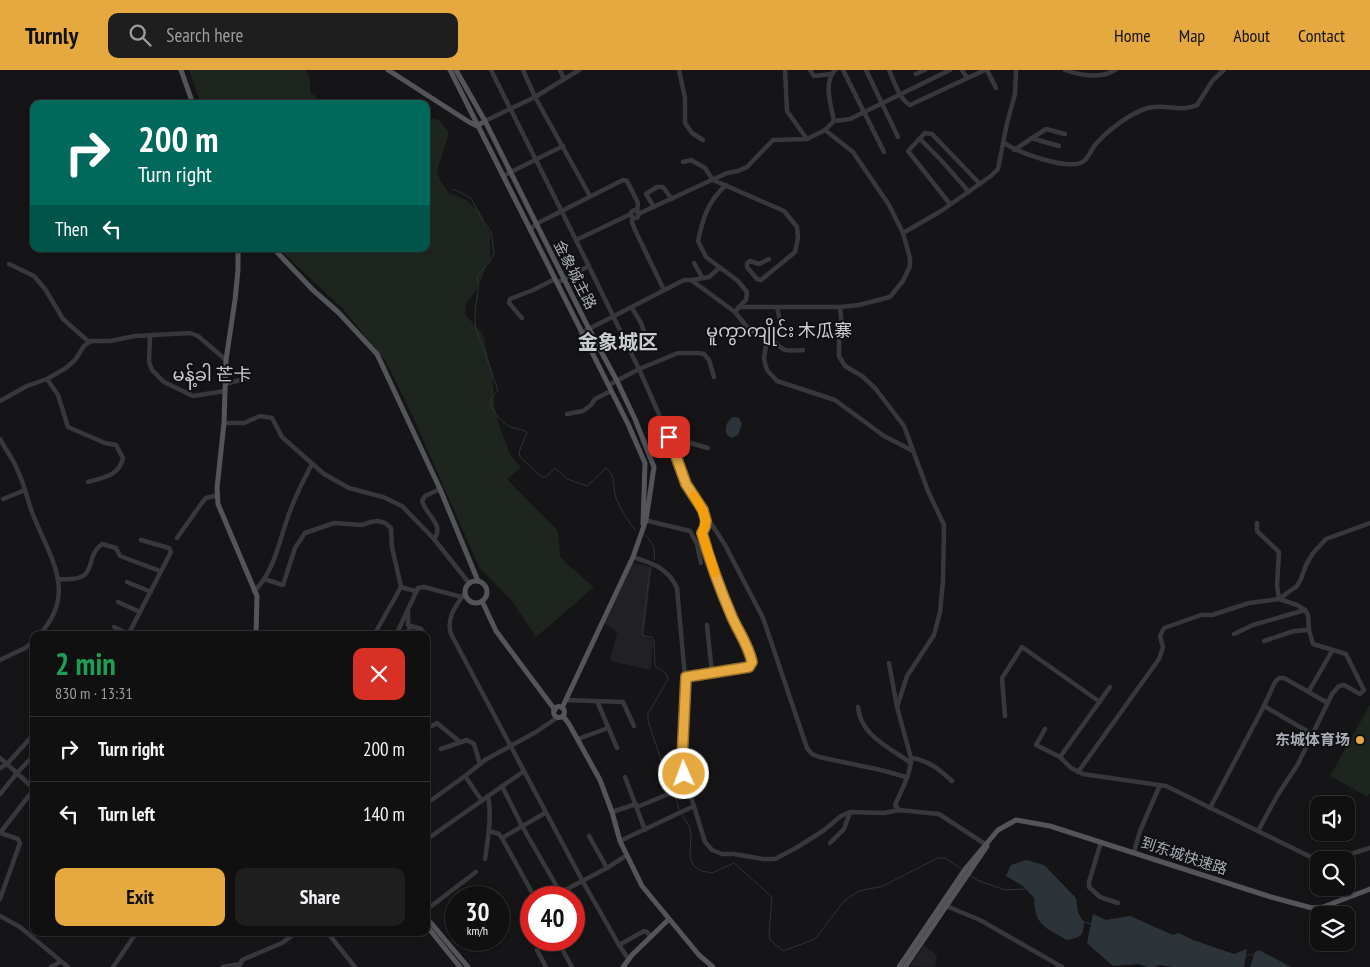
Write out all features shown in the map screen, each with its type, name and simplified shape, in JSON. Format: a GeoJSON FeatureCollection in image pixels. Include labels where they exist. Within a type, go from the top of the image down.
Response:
{"type":"FeatureCollection","features":[{"type":"Feature","properties":{"kind":"main road"},"geometry":{"type":"LineString","coordinates":[[181,70],[192,100]]}},
{"type":"Feature","properties":{"kind":"main road"},"geometry":{"type":"LineString","coordinates":[[388,70],[469,122],[478,126],[485,121]]}},
{"type":"Feature","properties":{"kind":"main road","name":"金象城主路"},"geometry":{"type":"LineString","coordinates":[[450,70],[633,435],[645,463],[644,520]]}},
{"type":"Feature","properties":{"kind":"main road","name":"金象城主路"},"geometry":{"type":"LineString","coordinates":[[456,70],[485,121],[616,381],[640,431],[654,467],[643,529],[633,557],[562,708]]}},
{"type":"Feature","properties":{"kind":"main road"},"geometry":{"type":"LineString","coordinates":[[238,252],[236,293],[226,360],[224,424],[218,504],[256,596],[256,631]]}},
{"type":"Feature","properties":{"kind":"main road"},"geometry":{"type":"LineString","coordinates":[[277,252],[313,290],[338,312],[377,354],[440,489],[478,581]]}},
{"type":"Feature","properties":{"kind":"main road"},"geometry":{"type":"LineString","coordinates":[[633,435],[640,431]]}},
{"type":"Feature","properties":{"kind":"main road"},"geometry":{"type":"LineString","coordinates":[[478,581],[484,584],[487,590],[486,597],[479,603],[472,602],[464,595],[469,583],[478,581]]}},
{"type":"Feature","properties":{"kind":"main road"},"geometry":{"type":"LineString","coordinates":[[482,601],[496,631],[555,710],[554,714],[561,717],[578,739],[600,780],[620,841],[642,886],[706,965],[713,967]]}},
{"type":"Feature","properties":{"kind":"main road"},"geometry":{"type":"LineString","coordinates":[[555,710],[558,707],[562,708],[565,712],[561,717]]}},
{"type":"Feature","properties":{"kind":"main road","name":"到东城快速路"},"geometry":{"type":"LineString","coordinates":[[968,869],[985,844],[994,835],[1008,823],[1021,820],[1050,826],[1271,897],[1312,908],[1323,907],[1370,890]]}},
{"type":"Feature","properties":{"kind":"main road","name":"到东城快速路"},"geometry":{"type":"LineString","coordinates":[[968,869],[994,835]]}},
{"type":"Feature","properties":{"kind":"main road"},"geometry":{"type":"LineString","coordinates":[[905,967],[968,869]]}},
{"type":"Feature","properties":{"kind":"main road"},"geometry":{"type":"LineString","coordinates":[[899,967],[944,905]]}},
{"type":"Feature","properties":{"kind":"main road"},"geometry":{"type":"LineString","coordinates":[[619,967],[668,920]]}},
{"type":"Feature","properties":{"kind":"main road"},"geometry":{"type":"LineString","coordinates":[[430,922],[457,959],[468,967]]}},
{"type":"Feature","properties":{"kind":"main road"},"geometry":{"type":"LineString","coordinates":[[430,928],[440,937]]}},
{"type":"Feature","properties":{"kind":"main road"},"geometry":{"type":"LineString","coordinates":[[624,967],[629,958]]}},
{"type":"Feature","properties":{"kind":"main road"},"geometry":{"type":"LineString","coordinates":[[457,959],[460,967]]}},
{"type":"Feature","properties":{"kind":"street"},"geometry":{"type":"LineString","coordinates":[[491,70],[639,369],[669,437],[686,484],[725,544],[763,618],[807,748],[812,754],[819,757],[906,777]]}},
{"type":"Feature","properties":{"kind":"street"},"geometry":{"type":"LineString","coordinates":[[523,70],[590,196]]}},
{"type":"Feature","properties":{"kind":"street"},"geometry":{"type":"LineString","coordinates":[[560,70],[564,79]]}},
{"type":"Feature","properties":{"kind":"street"},"geometry":{"type":"LineString","coordinates":[[485,121],[509,108],[536,97],[579,70]]}},
{"type":"Feature","properties":{"kind":"street"},"geometry":{"type":"LineString","coordinates":[[679,70],[686,107],[685,123],[692,133],[703,140]]}},
{"type":"Feature","properties":{"kind":"street"},"geometry":{"type":"LineString","coordinates":[[785,70],[787,111],[807,139]]}},
{"type":"Feature","properties":{"kind":"street"},"geometry":{"type":"LineString","coordinates":[[810,70],[814,76],[833,72]]}},
{"type":"Feature","properties":{"kind":"street"},"geometry":{"type":"LineString","coordinates":[[843,70],[884,152]]}},
{"type":"Feature","properties":{"kind":"street"},"geometry":{"type":"LineString","coordinates":[[866,70],[898,137]]}},
{"type":"Feature","properties":{"kind":"street"},"geometry":{"type":"LineString","coordinates":[[916,74],[925,70]]}},
{"type":"Feature","properties":{"kind":"street"},"geometry":{"type":"LineString","coordinates":[[664,290],[635,230],[632,222],[633,211],[638,212],[654,207],[727,173],[738,171],[747,166],[772,140],[807,139],[825,130],[834,121],[850,119],[950,70]]}},
{"type":"Feature","properties":{"kind":"street"},"geometry":{"type":"LineString","coordinates":[[962,70],[967,78]]}},
{"type":"Feature","properties":{"kind":"street"},"geometry":{"type":"LineString","coordinates":[[891,71],[901,95],[910,104],[986,70],[996,88]]}},
{"type":"Feature","properties":{"kind":"street"},"geometry":{"type":"LineString","coordinates":[[903,232],[941,211],[992,176],[998,169],[1015,94],[1016,70]]}},
{"type":"Feature","properties":{"kind":"street"},"geometry":{"type":"LineString","coordinates":[[1065,70],[1103,76],[1115,70]]}},
{"type":"Feature","properties":{"kind":"street"},"geometry":{"type":"LineString","coordinates":[[1004,143],[1014,150],[1037,158],[1060,163],[1078,164],[1084,161],[1094,147],[1117,125],[1148,108],[1180,109],[1197,105],[1213,80],[1224,70]]}},
{"type":"Feature","properties":{"kind":"street"},"geometry":{"type":"LineString","coordinates":[[833,72],[829,83],[829,92],[834,121]]}},
{"type":"Feature","properties":{"kind":"street"},"geometry":{"type":"LineString","coordinates":[[1014,150],[1046,129],[1065,134]]}},
{"type":"Feature","properties":{"kind":"street"},"geometry":{"type":"LineString","coordinates":[[739,307],[840,307],[859,305],[890,297],[903,281],[910,266],[903,232],[889,205],[853,152],[825,130]]}},
{"type":"Feature","properties":{"kind":"street"},"geometry":{"type":"LineString","coordinates":[[950,204],[908,151],[925,132],[932,134],[980,184]]}},
{"type":"Feature","properties":{"kind":"street"},"geometry":{"type":"LineString","coordinates":[[1032,138],[1059,146]]}},
{"type":"Feature","properties":{"kind":"street"},"geometry":{"type":"LineString","coordinates":[[920,139],[969,192]]}},
{"type":"Feature","properties":{"kind":"street"},"geometry":{"type":"LineString","coordinates":[[503,176],[563,146]]}},
{"type":"Feature","properties":{"kind":"street"},"geometry":{"type":"LineString","coordinates":[[683,162],[691,160],[705,168],[713,180],[784,211],[796,228],[798,238],[795,252],[761,280],[757,279],[746,267],[750,261],[759,264],[769,260]]}},
{"type":"Feature","properties":{"kind":"street"},"geometry":{"type":"LineString","coordinates":[[530,230],[536,224],[626,180],[638,203],[638,212]]}},
{"type":"Feature","properties":{"kind":"street"},"geometry":{"type":"LineString","coordinates":[[726,185],[711,201],[702,221],[698,241],[706,257],[738,281],[747,292],[746,300],[735,312]]}},
{"type":"Feature","properties":{"kind":"street"},"geometry":{"type":"LineString","coordinates":[[654,207],[646,194],[657,187],[660,186],[664,189],[672,199]]}},
{"type":"Feature","properties":{"kind":"street"},"geometry":{"type":"LineString","coordinates":[[576,240],[632,216]]}},
{"type":"Feature","properties":{"kind":"street"},"geometry":{"type":"LineString","coordinates":[[694,263],[702,278]]}},
{"type":"Feature","properties":{"kind":"street"},"geometry":{"type":"LineString","coordinates":[[9,264],[34,276],[45,289],[63,319],[89,342]]}},
{"type":"Feature","properties":{"kind":"street"},"geometry":{"type":"LineString","coordinates":[[522,318],[509,303],[510,299],[564,279],[589,266]]}},
{"type":"Feature","properties":{"kind":"street"},"geometry":{"type":"LineString","coordinates":[[581,333],[684,280],[709,277],[719,268]]}},
{"type":"Feature","properties":{"kind":"street"},"geometry":{"type":"LineString","coordinates":[[692,280],[735,312],[747,327],[790,352],[803,350]]}},
{"type":"Feature","properties":{"kind":"street"},"geometry":{"type":"LineString","coordinates":[[777,307],[781,325],[769,339],[764,358],[767,370],[778,381],[835,400],[884,436],[913,450]]}},
{"type":"Feature","properties":{"kind":"street"},"geometry":{"type":"LineString","coordinates":[[840,307],[842,326],[839,356],[845,366],[862,376],[890,407],[904,426],[928,491],[944,525],[940,612],[934,635],[907,676],[896,707]]}},
{"type":"Feature","properties":{"kind":"street"},"geometry":{"type":"LineString","coordinates":[[632,308],[641,323],[648,343]]}},
{"type":"Feature","properties":{"kind":"street"},"geometry":{"type":"LineString","coordinates":[[0,401],[66,368],[75,360],[84,346],[89,342],[98,340],[110,341],[135,336],[190,333],[198,336],[226,360]]}},
{"type":"Feature","properties":{"kind":"street"},"geometry":{"type":"LineString","coordinates":[[150,335],[149,362],[152,370],[164,382],[193,396],[224,391]]}},
{"type":"Feature","properties":{"kind":"street"},"geometry":{"type":"LineString","coordinates":[[567,414],[582,411],[591,405],[595,399],[616,381],[656,360],[678,353],[704,354],[709,360],[714,377]]}},
{"type":"Feature","properties":{"kind":"street"},"geometry":{"type":"LineString","coordinates":[[47,379],[58,395],[68,427],[106,444],[113,444],[118,447],[122,458],[116,472],[88,482]]}},
{"type":"Feature","properties":{"kind":"street"},"geometry":{"type":"LineString","coordinates":[[225,384],[244,379]]}},
{"type":"Feature","properties":{"kind":"street"},"geometry":{"type":"LineString","coordinates":[[224,424],[244,423],[260,416],[272,418],[279,433],[312,464],[340,484],[383,497],[402,506],[434,539],[469,583]]}},
{"type":"Feature","properties":{"kind":"street"},"geometry":{"type":"LineString","coordinates":[[669,437],[708,448]]}},
{"type":"Feature","properties":{"kind":"street"},"geometry":{"type":"LineString","coordinates":[[0,439],[17,468],[32,513],[49,548],[59,579],[59,596],[55,615],[42,631]]}},
{"type":"Feature","properties":{"kind":"street"},"geometry":{"type":"LineString","coordinates":[[254,591],[264,579],[277,550],[298,490],[312,464]]}},
{"type":"Feature","properties":{"kind":"street"},"geometry":{"type":"LineString","coordinates":[[434,539],[438,534],[438,527],[428,515],[422,501],[425,496],[440,489]]}},
{"type":"Feature","properties":{"kind":"street"},"geometry":{"type":"LineString","coordinates":[[3,498],[25,490]]}},
{"type":"Feature","properties":{"kind":"street"},"geometry":{"type":"LineString","coordinates":[[177,538],[200,504],[206,498],[218,495]]}},
{"type":"Feature","properties":{"kind":"street"},"geometry":{"type":"LineString","coordinates":[[686,677],[749,667],[752,662],[748,648],[736,626],[716,576],[702,533],[706,521],[703,510]]}},
{"type":"Feature","properties":{"kind":"street"},"geometry":{"type":"LineString","coordinates":[[644,520],[690,531],[698,544],[702,563]]}},
{"type":"Feature","properties":{"kind":"street"},"geometry":{"type":"LineString","coordinates":[[264,579],[283,584],[295,548],[305,534],[334,523],[362,525],[370,522],[386,523],[391,528],[392,547],[402,587],[376,631]]}},
{"type":"Feature","properties":{"kind":"street"},"geometry":{"type":"LineString","coordinates":[[1257,523],[1257,530],[1278,552],[1277,586],[1279,599]]}},
{"type":"Feature","properties":{"kind":"street"},"geometry":{"type":"LineString","coordinates":[[1279,599],[1297,586],[1313,553],[1326,539],[1370,524]]}},
{"type":"Feature","properties":{"kind":"street"},"geometry":{"type":"LineString","coordinates":[[130,631],[171,550],[141,540]]}},
{"type":"Feature","properties":{"kind":"street"},"geometry":{"type":"LineString","coordinates":[[59,579],[84,576],[102,544],[116,548],[120,556],[160,571]]}},
{"type":"Feature","properties":{"kind":"street"},"geometry":{"type":"LineString","coordinates":[[633,557],[663,569],[673,580],[677,588],[686,677],[682,761],[684,774],[705,842],[712,850],[722,854],[734,854],[769,860],[780,858],[823,831],[841,816],[850,812],[884,813],[899,810],[940,814],[985,844]]}},
{"type":"Feature","properties":{"kind":"street"},"geometry":{"type":"LineString","coordinates":[[127,582],[151,592]]}},
{"type":"Feature","properties":{"kind":"street"},"geometry":{"type":"LineString","coordinates":[[402,587],[415,591]]}},
{"type":"Feature","properties":{"kind":"street"},"geometry":{"type":"LineString","coordinates":[[398,631],[418,588],[464,595],[450,616],[449,628],[451,634],[545,813],[619,945],[629,958]]}},
{"type":"Feature","properties":{"kind":"street"},"geometry":{"type":"LineString","coordinates":[[1078,772],[1159,659],[1163,647],[1160,636],[1164,628],[1193,617],[1217,614],[1231,607],[1249,603],[1279,599],[1297,605],[1305,610],[1308,615],[1309,630],[1313,644],[1346,654],[1364,692]]}},
{"type":"Feature","properties":{"kind":"street"},"geometry":{"type":"LineString","coordinates":[[118,602],[140,612]]}},
{"type":"Feature","properties":{"kind":"street"},"geometry":{"type":"LineString","coordinates":[[1234,634],[1253,625],[1305,610]]}},
{"type":"Feature","properties":{"kind":"street"},"geometry":{"type":"LineString","coordinates":[[408,611],[408,623],[410,626],[408,631]]}},
{"type":"Feature","properties":{"kind":"street"},"geometry":{"type":"LineString","coordinates":[[707,625],[712,673]]}},
{"type":"Feature","properties":{"kind":"street"},"geometry":{"type":"LineString","coordinates":[[410,626],[421,629],[422,631]]}},
{"type":"Feature","properties":{"kind":"street"},"geometry":{"type":"LineString","coordinates":[[114,627],[123,631]]}},
{"type":"Feature","properties":{"kind":"street"},"geometry":{"type":"LineString","coordinates":[[1264,641],[1294,632],[1309,630]]}},
{"type":"Feature","properties":{"kind":"street"},"geometry":{"type":"LineString","coordinates":[[0,660],[30,644]]}},
{"type":"Feature","properties":{"kind":"street"},"geometry":{"type":"LineString","coordinates":[[1005,716],[1002,678],[1022,647],[1100,702]]}},
{"type":"Feature","properties":{"kind":"street"},"geometry":{"type":"LineString","coordinates":[[1309,691],[1332,651]]}},
{"type":"Feature","properties":{"kind":"street"},"geometry":{"type":"LineString","coordinates":[[889,663],[896,707],[911,761],[895,805],[899,810]]}},
{"type":"Feature","properties":{"kind":"street"},"geometry":{"type":"LineString","coordinates":[[1210,808],[1275,682],[1279,678],[1284,678],[1326,702]]}},
{"type":"Feature","properties":{"kind":"street"},"geometry":{"type":"LineString","coordinates":[[1258,831],[1277,796],[1298,764],[1326,702],[1339,686],[1344,685],[1360,694],[1364,692],[1370,693]]}},
{"type":"Feature","properties":{"kind":"street"},"geometry":{"type":"LineString","coordinates":[[1060,757],[1110,687]]}},
{"type":"Feature","properties":{"kind":"street"},"geometry":{"type":"LineString","coordinates":[[566,700],[623,702],[634,726]]}},
{"type":"Feature","properties":{"kind":"street"},"geometry":{"type":"LineString","coordinates":[[597,701],[617,748]]}},
{"type":"Feature","properties":{"kind":"street"},"geometry":{"type":"LineString","coordinates":[[1264,706],[1312,734]]}},
{"type":"Feature","properties":{"kind":"street"},"geometry":{"type":"LineString","coordinates":[[858,707],[860,719],[868,732],[911,761],[920,759],[935,766],[952,781]]}},
{"type":"Feature","properties":{"kind":"street"},"geometry":{"type":"LineString","coordinates":[[430,801],[480,764],[561,717]]}},
{"type":"Feature","properties":{"kind":"street"},"geometry":{"type":"LineString","coordinates":[[430,727],[437,723],[460,742]]}},
{"type":"Feature","properties":{"kind":"street"},"geometry":{"type":"LineString","coordinates":[[578,739],[608,728]]}},
{"type":"Feature","properties":{"kind":"street"},"geometry":{"type":"LineString","coordinates":[[1045,728],[1036,744],[1060,757],[1078,772],[1160,785],[1173,789],[1310,857]]}},
{"type":"Feature","properties":{"kind":"street"},"geometry":{"type":"LineString","coordinates":[[0,768],[7,764],[30,738]]}},
{"type":"Feature","properties":{"kind":"street"},"geometry":{"type":"LineString","coordinates":[[441,749],[466,740],[473,742],[480,764]]}},
{"type":"Feature","properties":{"kind":"street"},"geometry":{"type":"LineString","coordinates":[[0,758],[30,785]]}},
{"type":"Feature","properties":{"kind":"street"},"geometry":{"type":"LineString","coordinates":[[0,794],[30,759]]}},
{"type":"Feature","properties":{"kind":"street"},"geometry":{"type":"LineString","coordinates":[[430,837],[524,772]]}},
{"type":"Feature","properties":{"kind":"street"},"geometry":{"type":"LineString","coordinates":[[465,776],[482,801]]}},
{"type":"Feature","properties":{"kind":"street"},"geometry":{"type":"LineString","coordinates":[[625,777],[645,830]]}},
{"type":"Feature","properties":{"kind":"street"},"geometry":{"type":"LineString","coordinates":[[1134,852],[1143,823],[1160,785]]}},
{"type":"Feature","properties":{"kind":"street"},"geometry":{"type":"LineString","coordinates":[[502,786],[522,826],[557,886]]}},
{"type":"Feature","properties":{"kind":"street"},"geometry":{"type":"LineString","coordinates":[[612,812],[636,806],[671,793]]}},
{"type":"Feature","properties":{"kind":"street"},"geometry":{"type":"LineString","coordinates":[[0,899],[20,843],[18,839],[0,833],[30,794]]}},
{"type":"Feature","properties":{"kind":"street"},"geometry":{"type":"LineString","coordinates":[[485,859],[489,831],[490,806],[488,796]]}},
{"type":"Feature","properties":{"kind":"street"},"geometry":{"type":"LineString","coordinates":[[620,841],[694,806]]}},
{"type":"Feature","properties":{"kind":"street"},"geometry":{"type":"LineString","coordinates":[[830,842],[844,830],[850,812]]}},
{"type":"Feature","properties":{"kind":"street"},"geometry":{"type":"LineString","coordinates":[[502,838],[545,813]]}},
{"type":"Feature","properties":{"kind":"street"},"geometry":{"type":"LineString","coordinates":[[489,831],[499,834],[502,838],[528,886]]}},
{"type":"Feature","properties":{"kind":"street"},"geometry":{"type":"LineString","coordinates":[[589,836],[607,868]]}},
{"type":"Feature","properties":{"kind":"street"},"geometry":{"type":"LineString","coordinates":[[1102,842],[1089,886],[1100,897],[1118,903]]}},
{"type":"Feature","properties":{"kind":"street"},"geometry":{"type":"LineString","coordinates":[[1355,853],[1370,848]]}},
{"type":"Feature","properties":{"kind":"street"},"geometry":{"type":"LineString","coordinates":[[571,886],[607,868],[626,855]]}},
{"type":"Feature","properties":{"kind":"street"},"geometry":{"type":"LineString","coordinates":[[430,907],[476,872]]}},
{"type":"Feature","properties":{"kind":"street"},"geometry":{"type":"LineString","coordinates":[[944,905],[980,920],[1062,967]]}},
{"type":"Feature","properties":{"kind":"street"},"geometry":{"type":"LineString","coordinates":[[0,916],[20,927],[30,936]]}},
{"type":"Feature","properties":{"kind":"street"},"geometry":{"type":"LineString","coordinates":[[619,945],[644,932],[647,932],[651,937]]}},
{"type":"Feature","properties":{"kind":"street"},"geometry":{"type":"LineString","coordinates":[[30,936],[68,967]]}},
{"type":"Feature","properties":{"kind":"street"},"geometry":{"type":"LineString","coordinates":[[113,967],[134,936]]}},
{"type":"Feature","properties":{"kind":"street"},"geometry":{"type":"LineString","coordinates":[[224,967],[239,965],[242,960],[282,943],[292,936]]}},
{"type":"Feature","properties":{"kind":"street"},"geometry":{"type":"LineString","coordinates":[[330,936],[355,967]]}},
{"type":"Feature","properties":{"kind":"street"},"geometry":{"type":"LineString","coordinates":[[538,951],[546,967]]}},
{"type":"Feature","properties":{"kind":"street"},"geometry":{"type":"LineString","coordinates":[[563,951],[572,967]]}},
{"type":"Feature","properties":{"kind":"street"},"geometry":{"type":"LineString","coordinates":[[51,967],[60,962]]}},
{"type":"Feature","properties":{"kind":"shaded area"},"geometry":{"type":"Polygon","coordinates":[[[189,70],[305,70],[310,78],[310,92],[319,100],[200,100],[189,70]]]}},
{"type":"Feature","properties":{"kind":"shaded area"},"geometry":{"type":"Polygon","coordinates":[[[430,118],[439,120],[449,133],[437,171],[440,180],[448,192],[466,200],[480,212],[490,234],[490,259],[476,291],[466,303],[465,314],[483,335],[493,377],[494,405],[498,422],[510,454],[521,468],[507,479],[558,531],[560,556],[594,587],[536,637],[512,601],[479,567],[410,410],[386,362],[344,310],[282,252],[430,252],[430,118]]]}},
{"type":"Feature","properties":{"kind":"shaded area"},"geometry":{"type":"Polygon","coordinates":[[[734,417],[739,418],[742,424],[738,435],[731,438],[726,433],[726,427],[728,422],[734,417]]]}},
{"type":"Feature","properties":{"kind":"shaded area"},"geometry":{"type":"Polygon","coordinates":[[[633,563],[652,567],[644,634],[653,641],[651,670],[610,661],[617,632],[604,623],[633,563]]]}},
{"type":"Feature","properties":{"kind":"shaded area","name":"东城体育场"},"geometry":{"type":"Polygon","coordinates":[[[1370,705],[1370,793],[1368,797],[1330,776],[1370,705]]]}},
{"type":"Feature","properties":{"kind":"shaded area"},"geometry":{"type":"Polygon","coordinates":[[[1026,860],[1044,865],[1076,898],[1078,913],[1084,922],[1083,931],[1080,936],[1067,940],[1043,925],[1036,915],[1034,898],[1023,886],[1006,876],[1011,865],[1026,860]]]}},
{"type":"Feature","properties":{"kind":"shaded area"},"geometry":{"type":"Polygon","coordinates":[[[1093,914],[1106,920],[1130,916],[1173,935],[1179,933],[1193,940],[1234,954],[1247,949],[1244,967],[1174,967],[1159,965],[1147,967],[1139,964],[1113,966],[1087,943],[1093,914]]]}},
{"type":"Feature","properties":{"kind":"shaded area"},"geometry":{"type":"Polygon","coordinates":[[[924,945],[937,955],[935,966],[937,967],[910,966],[924,945]]]}},
{"type":"Feature","properties":{"kind":"shaded area"},"geometry":{"type":"Polygon","coordinates":[[[1259,950],[1291,967],[1250,967],[1255,952],[1259,950]]]}},
{"type":"Feature","properties":{"kind":"waterway"},"geometry":{"type":"LineString","coordinates":[[453,189],[471,198],[491,232],[494,253],[490,261],[477,276],[478,287],[475,313],[477,332],[498,390],[491,399],[491,407],[505,424],[527,432],[519,452],[520,457],[542,477],[546,477],[555,468],[567,479],[587,486],[606,468],[612,475],[618,502],[635,530]]}},
{"type":"Feature","properties":{"kind":"waterway"},"geometry":{"type":"LineString","coordinates":[[645,535],[653,546],[654,560]]}},
{"type":"Feature","properties":{"kind":"waterway"},"geometry":{"type":"LineString","coordinates":[[650,569],[642,634],[652,637],[654,641],[655,666],[665,673],[668,679],[648,714],[648,721],[668,780],[674,789],[679,810]]}},
{"type":"Feature","properties":{"kind":"waterway"},"geometry":{"type":"LineString","coordinates":[[681,813],[691,833],[690,857],[694,866],[702,871],[712,873],[734,863],[772,897],[770,940],[783,951],[815,939],[844,901],[859,891],[883,886],[938,858],[945,858],[963,870]]}},
{"type":"Feature","properties":{"kind":"waterway"},"geometry":{"type":"LineString","coordinates":[[970,875],[977,880],[1005,890],[1025,889]]}},
{"type":"Feature","properties":{"kind":"waterway"},"geometry":{"type":"LineString","coordinates":[[1083,922],[1091,924]]}},
{"type":"Feature","properties":{"kind":"waterway"},"geometry":{"type":"LineString","coordinates":[[1246,956],[1251,954],[1254,956]]}},
{"type":"Feature","properties":{"kind":"slow traffic"},"geometry":{"type":"LineString","coordinates":[[694,496],[703,510],[706,521],[702,533],[715,573]]}},
{"type":"Feature","properties":{"kind":"place","name":"东城体育场"},"geometry":{"type":"Point","coordinates":[1360,740]}},
{"type":"Feature","properties":{"kind":"district","name":"မူကွာကျိုင်း 木瓜寨"},"geometry":{"type":"Point","coordinates":[779,331]}},
{"type":"Feature","properties":{"kind":"district","name":"金象城区"},"geometry":{"type":"Point","coordinates":[618,342]}},
{"type":"Feature","properties":{"kind":"district","name":"မန့်ခါ 芒卡"},"geometry":{"type":"Point","coordinates":[212,375]}},
{"type":"Feature","properties":{"kind":"route"},"geometry":{"type":"LineString","coordinates":[[669,437],[686,484],[703,510],[706,521],[702,533],[722,593],[748,648],[752,662],[749,667],[686,677],[682,761],[684,774]]}}]}
